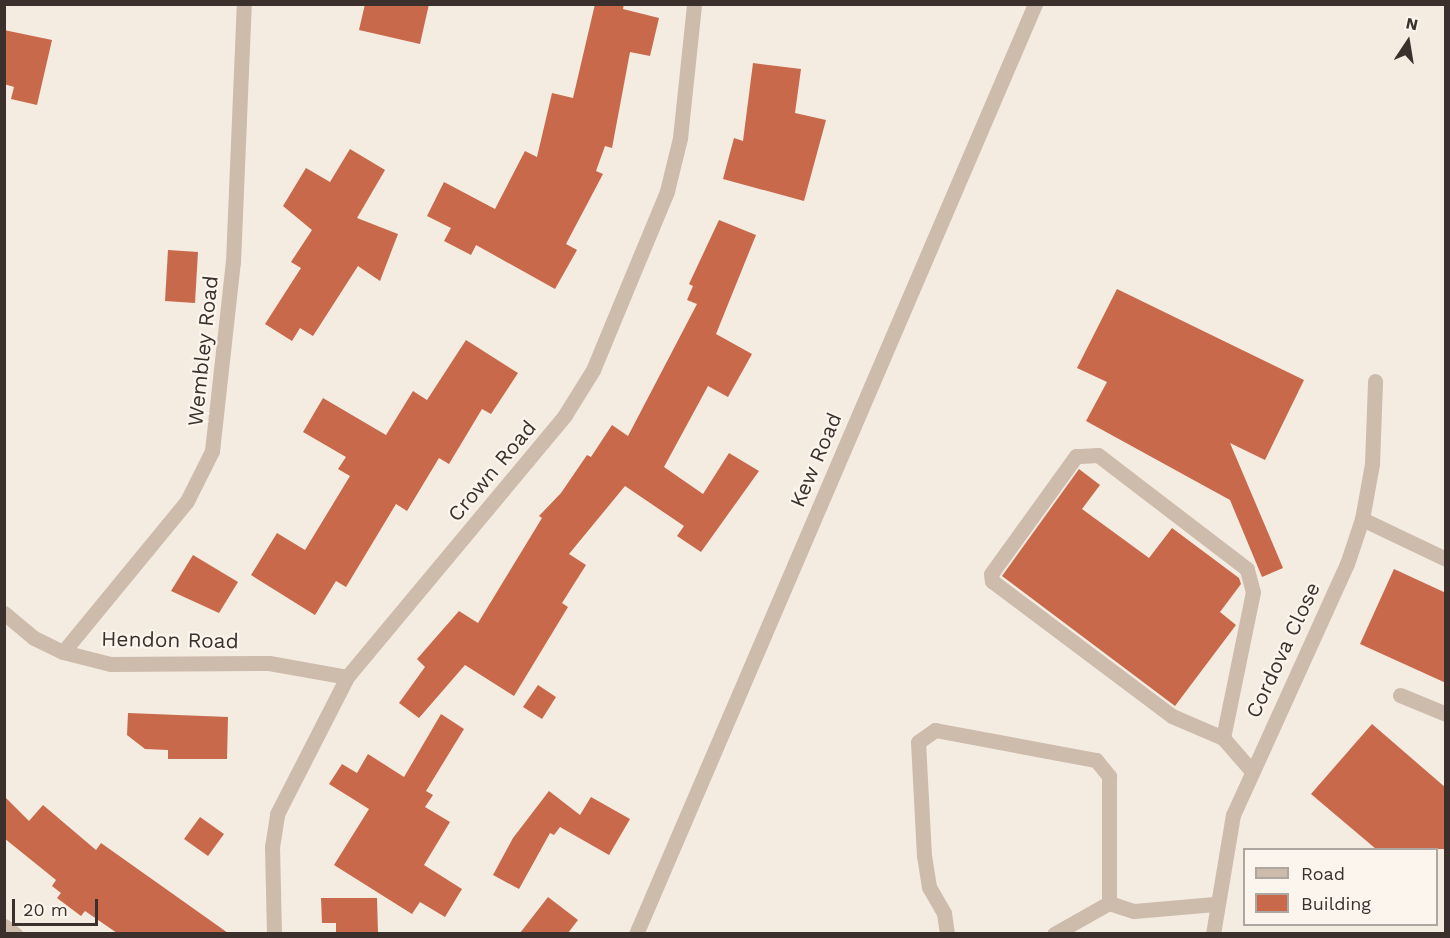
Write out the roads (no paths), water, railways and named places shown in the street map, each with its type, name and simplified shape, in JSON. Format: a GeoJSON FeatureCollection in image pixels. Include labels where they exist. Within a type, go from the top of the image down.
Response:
{"type":"FeatureCollection","features":[{"type":"Feature","properties":{"kind":"street","name":"Wembley Road"},"geometry":{"type":"LineString","coordinates":[[63,652],[187,501],[210,459],[233,262],[244,4]]}},
{"type":"Feature","properties":{"kind":"street","name":"Crown Road"},"geometry":{"type":"LineString","coordinates":[[274,933],[272,847],[277,814],[347,677],[565,415],[593,370],[667,191],[680,138],[694,4]]}},
{"type":"Feature","properties":{"kind":"street","name":"Kew Road"},"geometry":{"type":"LineString","coordinates":[[636,933],[1035,4]]}},
{"type":"Feature","properties":{"kind":"street","name":"Cordova Close"},"geometry":{"type":"LineString","coordinates":[[1213,933],[1215,904],[1233,815],[1250,769],[1347,564],[1362,519],[1372,464],[1375,381]]}},
{"type":"Feature","properties":{"kind":"street"},"geometry":{"type":"LineString","coordinates":[[1223,738],[1253,592],[1247,569],[1098,455],[1076,456],[991,574],[992,581],[1172,716],[1223,738],[1250,769]]}},
{"type":"Feature","properties":{"kind":"street"},"geometry":{"type":"LineString","coordinates":[[1362,519],[1446,559]]}},
{"type":"Feature","properties":{"kind":"street","name":"Hendon Road"},"geometry":{"type":"LineString","coordinates":[[4,613],[34,638],[63,652],[110,664],[269,663],[347,677]]}},
{"type":"Feature","properties":{"kind":"street"},"geometry":{"type":"LineString","coordinates":[[1400,695],[1446,714]]}},
{"type":"Feature","properties":{"kind":"street"},"geometry":{"type":"LineString","coordinates":[[947,933],[944,913],[929,887],[924,856],[918,742],[935,730],[1096,760],[1108,776],[1109,903]]}},
{"type":"Feature","properties":{"kind":"street"},"geometry":{"type":"LineString","coordinates":[[1054,933],[1109,903],[1134,911],[1215,904]]}},
{"type":"Feature","properties":{"kind":"street"},"geometry":{"type":"LineString","coordinates":[[4,926],[15,933]]}}]}
